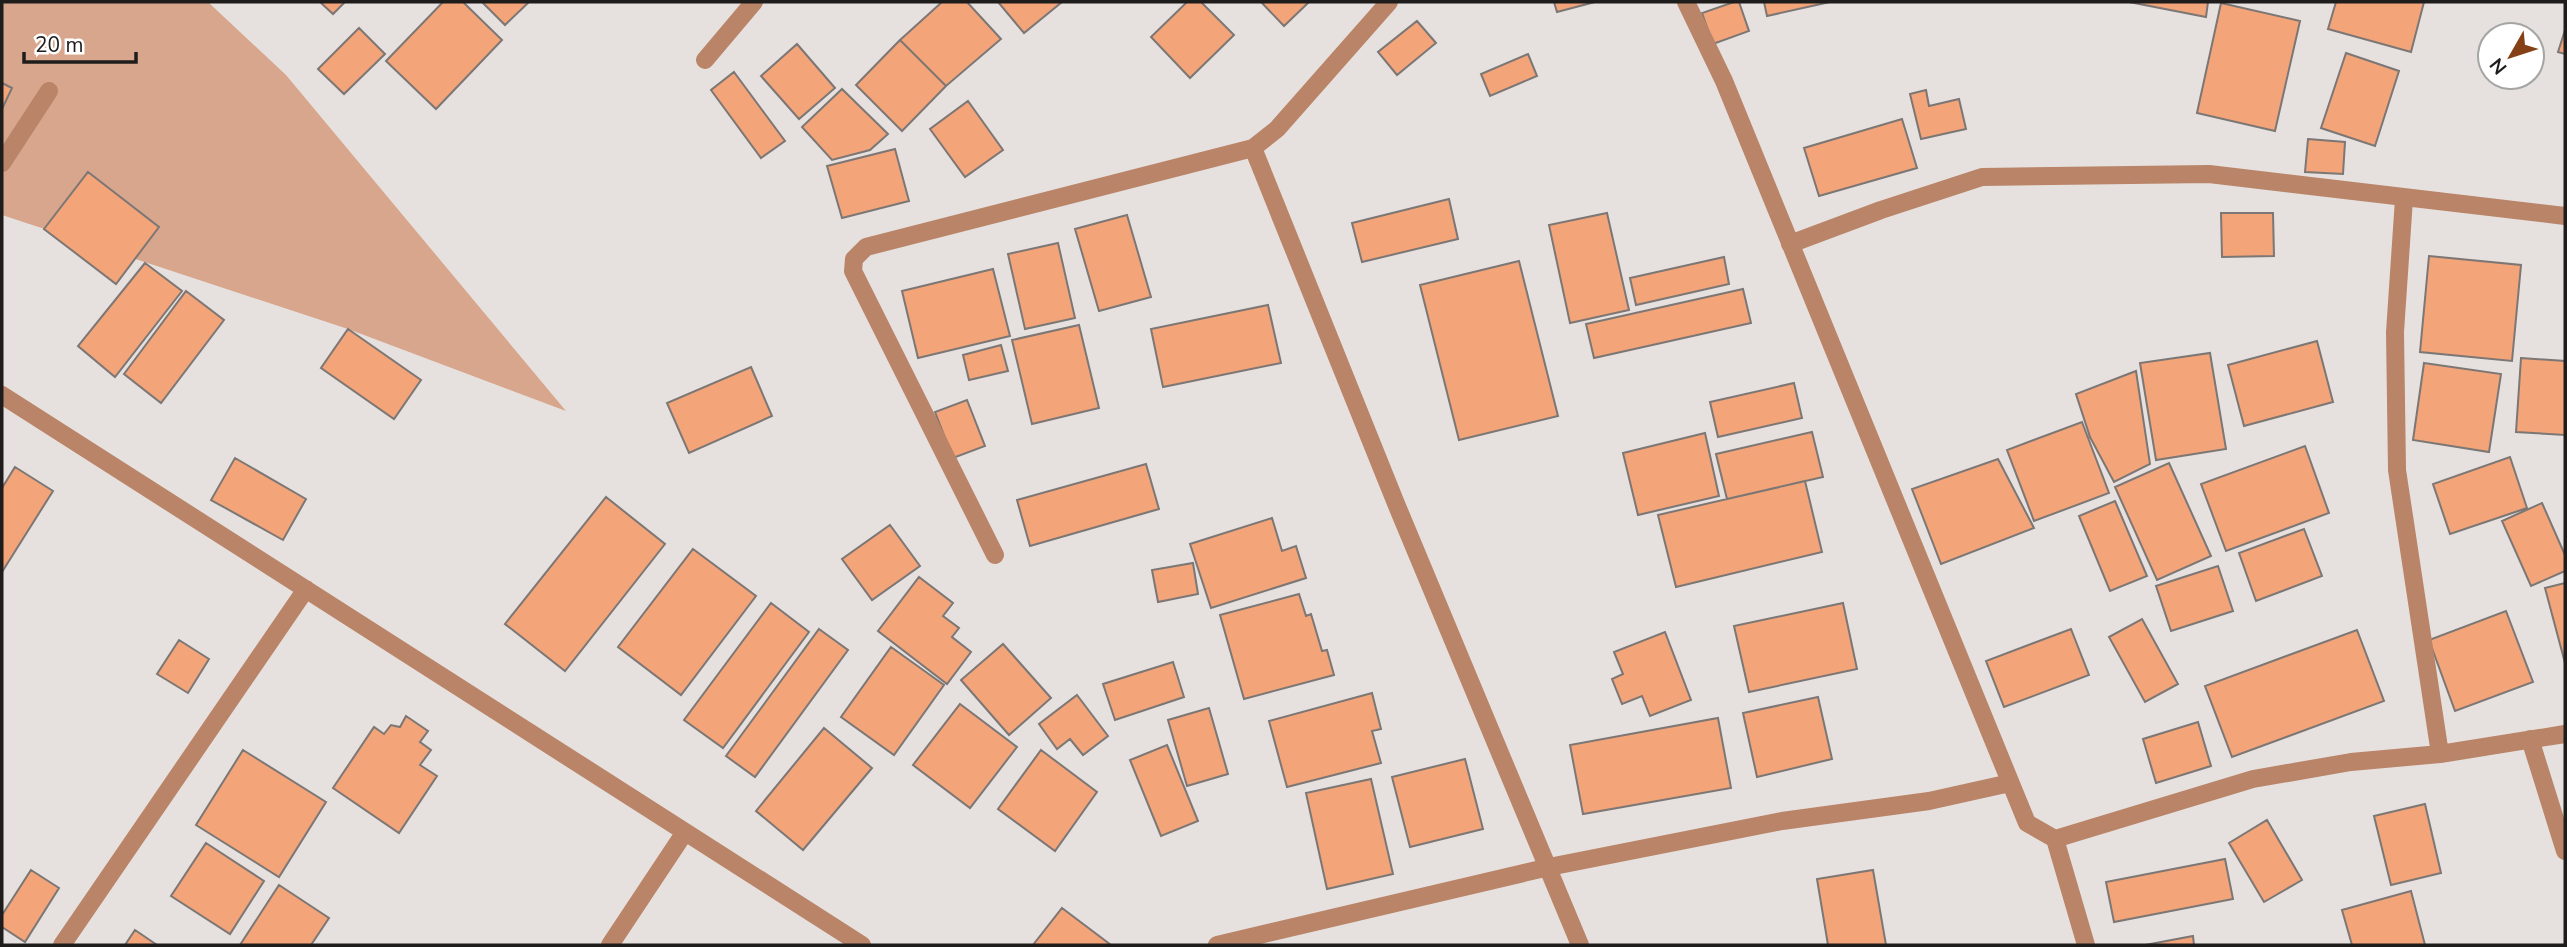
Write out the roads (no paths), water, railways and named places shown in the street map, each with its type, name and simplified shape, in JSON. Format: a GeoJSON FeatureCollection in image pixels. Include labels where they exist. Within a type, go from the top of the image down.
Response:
{"type":"FeatureCollection","features":[{"type":"Feature","properties":{"kind":"street"},"geometry":{"type":"LineString","coordinates":[[705,60],[754,2]]}},
{"type":"Feature","properties":{"kind":"street"},"geometry":{"type":"LineString","coordinates":[[995,555],[853,271],[854,259],[866,247],[1253,148],[1277,130],[1389,2]]}},
{"type":"Feature","properties":{"kind":"street"},"geometry":{"type":"LineString","coordinates":[[1686,2],[1724,81],[2027,823],[2055,839],[2086,945]]}},
{"type":"Feature","properties":{"kind":"street"},"geometry":{"type":"LineString","coordinates":[[2,163],[49,91]]}},
{"type":"Feature","properties":{"kind":"street"},"geometry":{"type":"LineString","coordinates":[[1253,148],[1397,506],[1580,945]]}},
{"type":"Feature","properties":{"kind":"street"},"geometry":{"type":"LineString","coordinates":[[1790,244],[1881,210],[1982,177],[2210,174],[2565,216]]}},
{"type":"Feature","properties":{"kind":"street"},"geometry":{"type":"LineString","coordinates":[[2404,199],[2395,332],[2397,470],[2440,754]]}},
{"type":"Feature","properties":{"kind":"street"},"geometry":{"type":"LineString","coordinates":[[2,395],[862,945]]}},
{"type":"Feature","properties":{"kind":"street"},"geometry":{"type":"LineString","coordinates":[[62,945],[306,589]]}},
{"type":"Feature","properties":{"kind":"street"},"geometry":{"type":"LineString","coordinates":[[2055,839],[2253,779],[2351,762],[2440,754],[2565,734]]}},
{"type":"Feature","properties":{"kind":"street"},"geometry":{"type":"LineString","coordinates":[[2530,739],[2565,851]]}},
{"type":"Feature","properties":{"kind":"street"},"geometry":{"type":"LineString","coordinates":[[1217,945],[1549,867],[1782,821],[1929,801],[2010,783]]}},
{"type":"Feature","properties":{"kind":"street"},"geometry":{"type":"LineString","coordinates":[[610,945],[685,832]]}}]}
